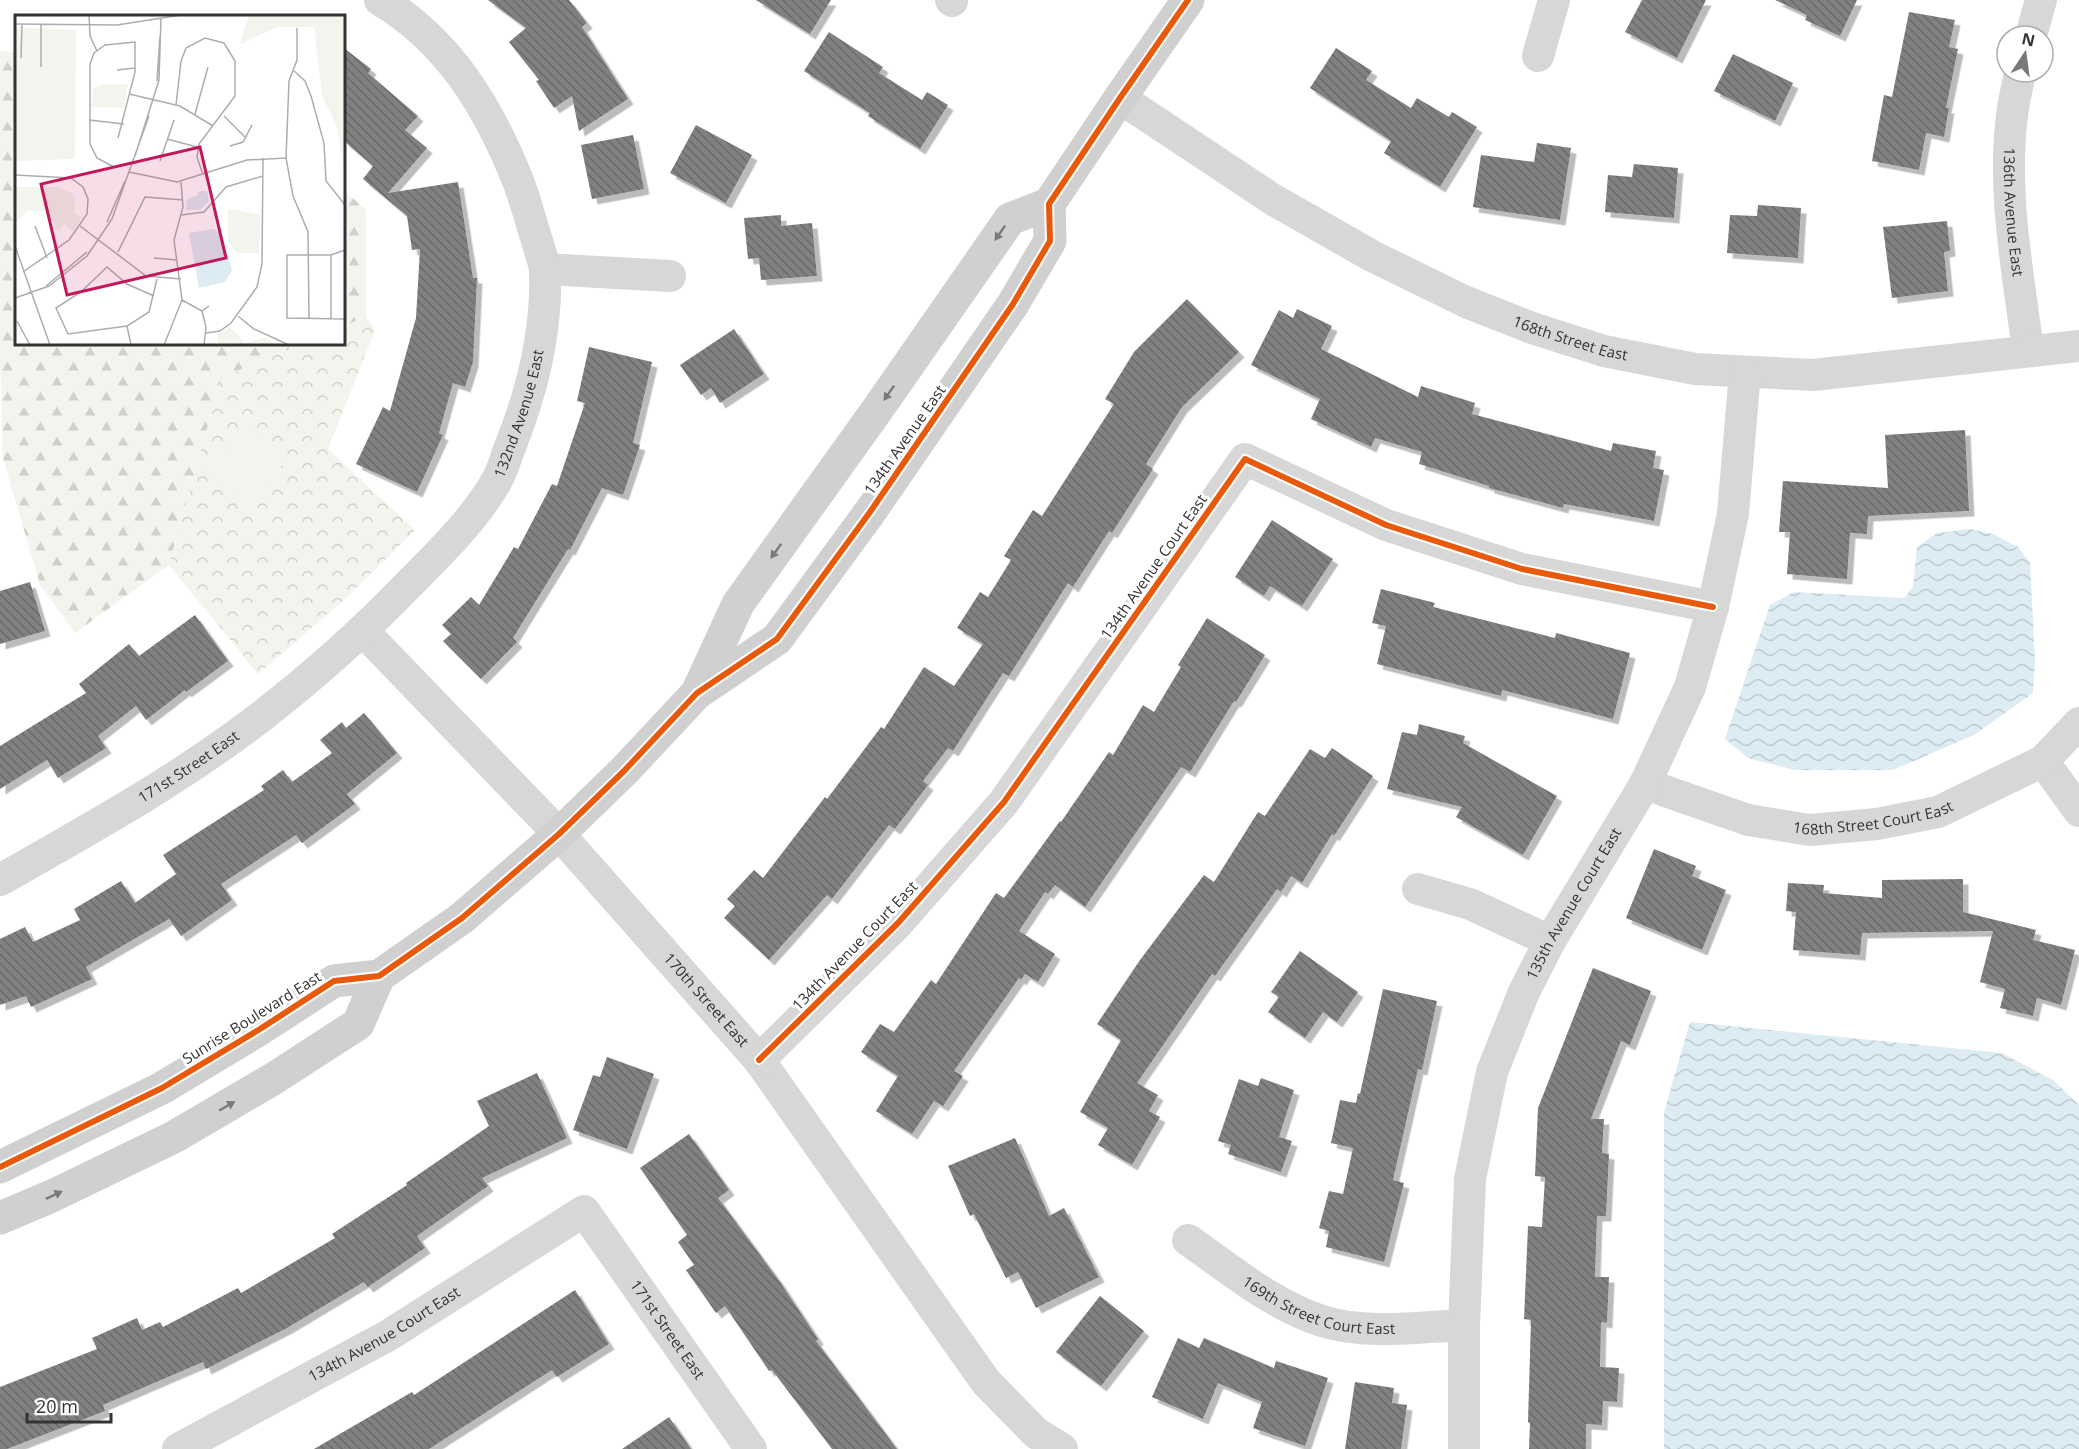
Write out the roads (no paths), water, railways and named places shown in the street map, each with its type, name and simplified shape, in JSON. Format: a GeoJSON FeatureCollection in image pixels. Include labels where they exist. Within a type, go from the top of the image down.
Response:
{"type":"FeatureCollection","features":[{"type":"Feature","properties":{"kind":"street"},"geometry":{"type":"LineString","coordinates":[[380,0],[436,42],[486,111],[523,193],[545,270],[670,276]]}},
{"type":"Feature","properties":{"kind":"street"},"geometry":{"type":"LineString","coordinates":[[1049,204],[1188,0]]}},
{"type":"Feature","properties":{"kind":"street"},"geometry":{"type":"LineString","coordinates":[[1538,56],[1554,0]]}},
{"type":"Feature","properties":{"kind":"street"},"geometry":{"type":"LineString","coordinates":[[2034,24],[2041,0]]}},
{"type":"Feature","properties":{"kind":"street","name":"136th Avenue East"},"geometry":{"type":"LineString","coordinates":[[2018,84],[2013,109],[2010,159],[2011,207],[2028,351]]}},
{"type":"Feature","properties":{"kind":"street","name":"168th Street East"},"geometry":{"type":"LineString","coordinates":[[1120,98],[1272,199],[1372,256],[1466,302],[1532,328],[1604,351],[1695,369],[1813,375],[2079,346]]}},
{"type":"Feature","properties":{"kind":"street","name":"134th Avenue East"},"geometry":{"type":"LineString","coordinates":[[560,834],[624,771],[697,693],[777,639],[870,512],[1006,314],[1050,240],[1049,204],[1010,219],[738,604],[697,693]]}},
{"type":"Feature","properties":{"kind":"street","name":"132nd Avenue East"},"geometry":{"type":"LineString","coordinates":[[363,632],[437,556],[480,505],[498,478],[526,408],[543,326],[545,270]]}},
{"type":"Feature","properties":{"kind":"street","name":"135th Avenue Court East"},"geometry":{"type":"LineString","coordinates":[[1464,1449],[1464,1325],[1470,1179],[1492,1072],[1524,992],[1550,941],[1645,784],[1690,687],[1713,606],[1733,514],[1745,372]]}},
{"type":"Feature","properties":{"kind":"street","name":"134th Avenue Court East"},"geometry":{"type":"LineString","coordinates":[[759,1060],[898,923],[1004,802],[1245,459],[1386,525],[1522,569],[1713,606]]}},
{"type":"Feature","properties":{"kind":"street","name":"170th Street East"},"geometry":{"type":"LineString","coordinates":[[363,632],[560,834],[759,1060],[986,1382],[1036,1433],[1062,1449]]}},
{"type":"Feature","properties":{"kind":"street","name":"171st Street East"},"geometry":{"type":"LineString","coordinates":[[0,880],[113,816],[183,772],[258,719],[363,632]]}},
{"type":"Feature","properties":{"kind":"street","name":"168th Street Court East"},"geometry":{"type":"LineString","coordinates":[[1645,784],[1748,820],[1810,830],[1877,824],[1938,812],[2043,761],[2079,723]]}},
{"type":"Feature","properties":{"kind":"street"},"geometry":{"type":"LineString","coordinates":[[2043,761],[2079,811]]}},
{"type":"Feature","properties":{"kind":"street","name":"Sunrise Boulevard East"},"geometry":{"type":"LineString","coordinates":[[0,1167],[162,1088],[334,981],[379,976],[462,918],[560,834]]}},
{"type":"Feature","properties":{"kind":"street"},"geometry":{"type":"LineString","coordinates":[[1418,889],[1470,904],[1550,941]]}},
{"type":"Feature","properties":{"kind":"street"},"geometry":{"type":"LineString","coordinates":[[0,1218],[52,1196],[174,1137],[273,1079],[358,1024],[379,976]]}},
{"type":"Feature","properties":{"kind":"street","name":"171st Street East"},"geometry":{"type":"LineString","coordinates":[[584,1211],[751,1449]]}},
{"type":"Feature","properties":{"kind":"street","name":"134th Avenue Court East"},"geometry":{"type":"LineString","coordinates":[[183,1448],[389,1335],[584,1211]]}},
{"type":"Feature","properties":{"kind":"street","name":"169th Street Court East"},"geometry":{"type":"LineString","coordinates":[[1188,1240],[1283,1305],[1323,1322],[1368,1329],[1464,1325]]}},
{"type":"Feature","properties":{"kind":"water"},"geometry":{"type":"Polygon","coordinates":[[[1969,529],[1993,534],[2018,547],[2030,563],[2035,661],[2033,693],[1974,735],[1893,770],[1794,770],[1748,758],[1725,739],[1770,605],[1794,592],[1904,598],[1913,587],[1917,547],[1937,533],[1969,529]]]}},
{"type":"Feature","properties":{"kind":"water"},"geometry":{"type":"Polygon","coordinates":[[[1690,1022],[2002,1053],[2053,1080],[2079,1105],[2079,1449],[1664,1449],[1664,1112],[1690,1022]]]}}]}
